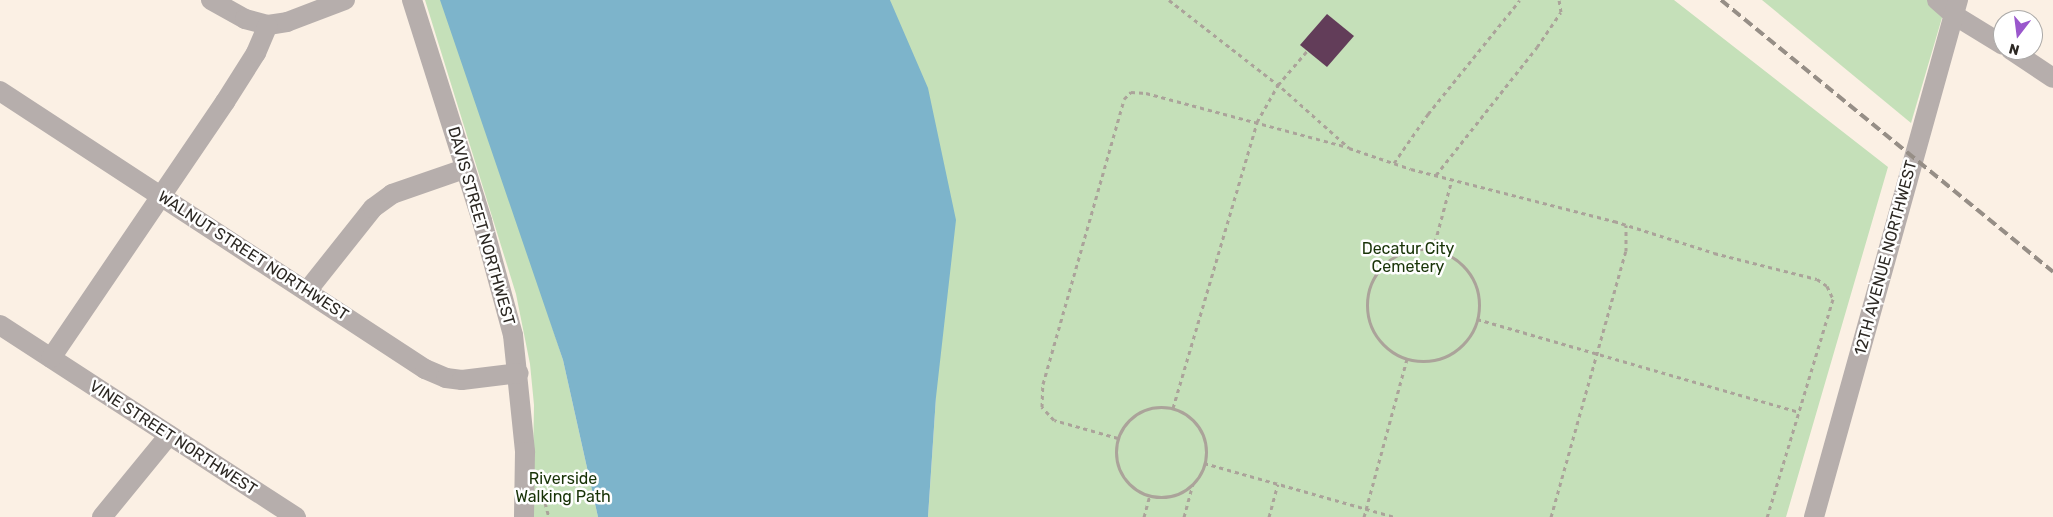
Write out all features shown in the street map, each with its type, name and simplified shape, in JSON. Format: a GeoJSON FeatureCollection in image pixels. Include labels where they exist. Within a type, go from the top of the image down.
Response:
{"type":"FeatureCollection","features":[{"type":"Feature","properties":{"kind":"street"},"geometry":{"type":"LineString","coordinates":[[211,0],[245,19],[268,25],[287,22],[345,0]]}},
{"type":"Feature","properties":{"kind":"street","name":"DAVIS STREET NORTHWEST"},"geometry":{"type":"LineString","coordinates":[[412,0],[504,296],[519,373],[525,452],[524,517]]}},
{"type":"Feature","properties":{"kind":"street"},"geometry":{"type":"LineString","coordinates":[[1937,0],[1956,7],[1993,37]]}},
{"type":"Feature","properties":{"kind":"street","name":"12TH AVENUE NORTHWEST"},"geometry":{"type":"LineString","coordinates":[[1814,517],[1956,7]]}},
{"type":"Feature","properties":{"kind":"street"},"geometry":{"type":"LineString","coordinates":[[51,358],[162,196],[256,53],[268,25]]}},
{"type":"Feature","properties":{"kind":"street"},"geometry":{"type":"LineString","coordinates":[[2025,60],[2053,78]]}},
{"type":"Feature","properties":{"kind":"street","name":"WALNUT STREET NORTHWEST"},"geometry":{"type":"LineString","coordinates":[[0,91],[425,368],[446,378],[462,380],[519,373]]}},
{"type":"Feature","properties":{"kind":"street"},"geometry":{"type":"LineString","coordinates":[[307,291],[373,208],[392,194],[464,168]]}},
{"type":"Feature","properties":{"kind":"street","name":"VINE STREET NORTHWEST"},"geometry":{"type":"LineString","coordinates":[[3,332],[51,358],[296,517]]}},
{"type":"Feature","properties":{"kind":"street"},"geometry":{"type":"LineString","coordinates":[[102,517],[169,435]]}},
{"type":"Feature","properties":{"kind":"path"},"geometry":{"type":"LineString","coordinates":[[1168,0],[1278,85],[1349,148]]}},
{"type":"Feature","properties":{"kind":"path"},"geometry":{"type":"LineString","coordinates":[[1394,163],[1428,114],[1520,0]]}},
{"type":"Feature","properties":{"kind":"path"},"geometry":{"type":"LineString","coordinates":[[1436,175],[1537,47],[1561,12],[1559,0]]}},
{"type":"Feature","properties":{"kind":"path"},"geometry":{"type":"LineString","coordinates":[[1173,408],[1257,122],[1278,85],[1307,51]]}},
{"type":"Feature","properties":{"kind":"path"},"geometry":{"type":"LineString","coordinates":[[1118,438],[1054,420],[1042,407],[1043,384],[1124,99],[1131,92],[1146,93],[1257,122],[1436,175],[1626,224],[1714,253],[1816,279],[1827,286],[1833,299],[1767,517]]}},
{"type":"Feature","properties":{"kind":"path"},"geometry":{"type":"LineString","coordinates":[[1433,250],[1452,179]]}},
{"type":"Feature","properties":{"kind":"path"},"geometry":{"type":"LineString","coordinates":[[1551,517],[1595,354],[1626,252],[1626,224]]}},
{"type":"Feature","properties":{"kind":"path"},"geometry":{"type":"LineString","coordinates":[[1415,250],[1433,250],[1450,257],[1464,268],[1474,283],[1478,301],[1477,319],[1470,336],[1449,354],[1423,361],[1407,359],[1388,349],[1375,336],[1368,319],[1367,300],[1372,282],[1382,267],[1397,255],[1415,250]]}},
{"type":"Feature","properties":{"kind":"path"},"geometry":{"type":"LineString","coordinates":[[1477,319],[1799,412]]}},
{"type":"Feature","properties":{"kind":"path"},"geometry":{"type":"LineString","coordinates":[[1364,517],[1407,359]]}},
{"type":"Feature","properties":{"kind":"path"},"geometry":{"type":"LineString","coordinates":[[1184,517],[1193,483],[1204,463],[1205,440],[1198,426],[1187,415],[1173,408],[1159,407],[1133,416],[1118,438],[1117,460],[1126,480],[1150,495],[1166,497],[1181,492],[1193,483]]}},
{"type":"Feature","properties":{"kind":"path"},"geometry":{"type":"LineString","coordinates":[[1204,463],[1395,517]]}},
{"type":"Feature","properties":{"kind":"path"},"geometry":{"type":"LineString","coordinates":[[1269,517],[1278,484]]}},
{"type":"Feature","properties":{"kind":"path"},"geometry":{"type":"LineString","coordinates":[[1144,517],[1150,495]]}},
{"type":"Feature","properties":{"kind":"green space","name":"Riverside Walking Path"},"geometry":{"type":"Polygon","coordinates":[[[425,0],[446,0],[563,360],[598,517],[532,517],[534,405],[530,364],[516,294],[425,0]]]}},
{"type":"Feature","properties":{"kind":"green space","name":"Decatur City Cemetery"},"geometry":{"type":"Polygon","coordinates":[[[890,0],[1674,0],[1888,167],[1786,517],[928,517],[936,397],[890,0]]]}},
{"type":"Feature","properties":{"kind":"green space"},"geometry":{"type":"Polygon","coordinates":[[[1762,0],[1930,0],[1944,11],[1911,123],[1762,0]]]}},
{"type":"Feature","properties":{"kind":"water"},"geometry":{"type":"Polygon","coordinates":[[[440,0],[890,0],[928,88],[956,220],[936,397],[928,517],[598,517],[563,360],[440,0]]]}},
{"type":"Feature","properties":{"kind":"building"},"geometry":{"type":"Polygon","coordinates":[[[1327,14],[1354,36],[1327,67],[1300,45],[1327,14]]]}},
{"type":"Feature","properties":{"kind":"railway"},"geometry":{"type":"LineString","coordinates":[[1721,0],[2053,272]]}}]}
